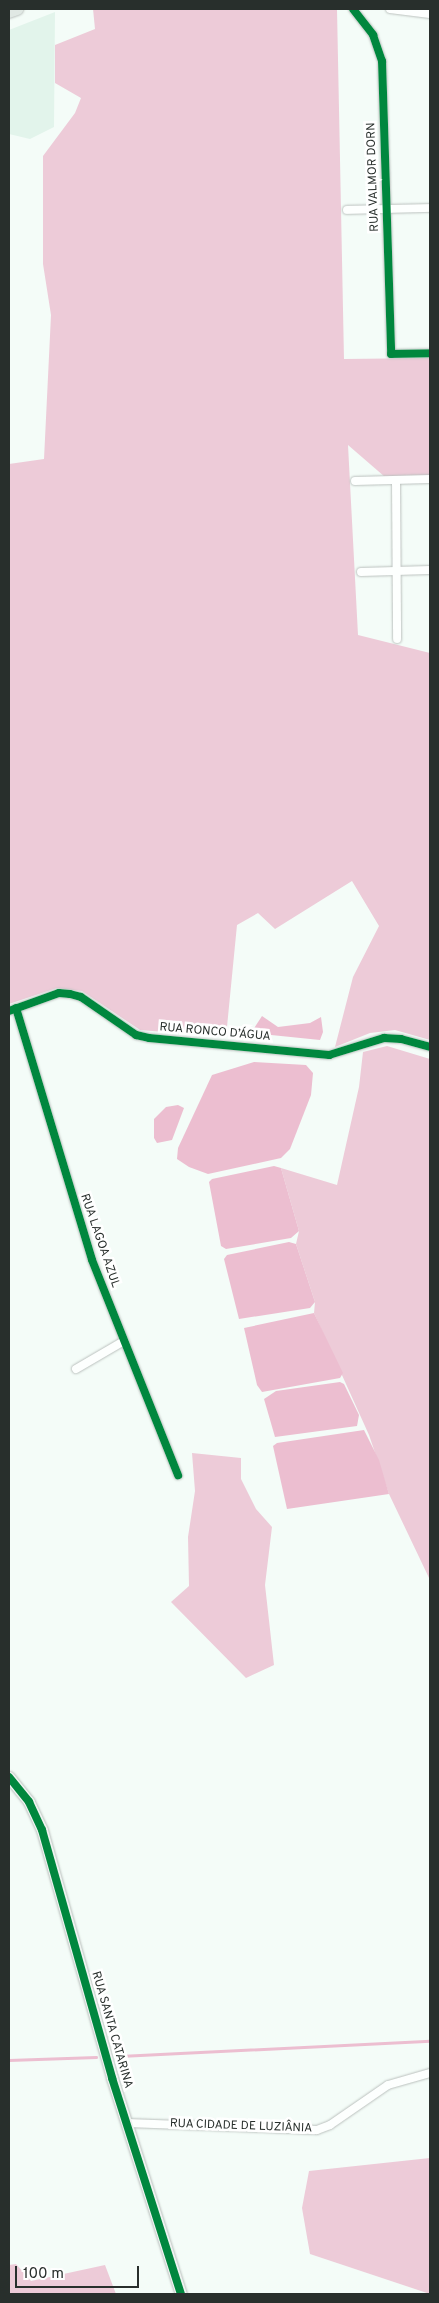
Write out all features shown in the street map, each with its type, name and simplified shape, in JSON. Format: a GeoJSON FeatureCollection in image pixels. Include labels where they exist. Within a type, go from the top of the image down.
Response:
{"type":"FeatureCollection","features":[{"type":"Feature","properties":{"kind":"main road"},"geometry":{"type":"LineString","coordinates":[[9,12],[17,9]]}},
{"type":"Feature","properties":{"kind":"street","name":"RUA VALMOR DORN"},"geometry":{"type":"LineString","coordinates":[[353,9],[373,35],[381,53],[391,354],[430,353]]}},
{"type":"Feature","properties":{"kind":"street"},"geometry":{"type":"LineString","coordinates":[[390,9],[430,14]]}},
{"type":"Feature","properties":{"kind":"street"},"geometry":{"type":"LineString","coordinates":[[347,210],[430,208]]}},
{"type":"Feature","properties":{"kind":"street"},"geometry":{"type":"LineString","coordinates":[[355,481],[430,479]]}},
{"type":"Feature","properties":{"kind":"street"},"geometry":{"type":"LineString","coordinates":[[396,480],[397,639]]}},
{"type":"Feature","properties":{"kind":"street"},"geometry":{"type":"LineString","coordinates":[[361,572],[430,570]]}},
{"type":"Feature","properties":{"kind":"street","name":"RUA RONCO D’ÁGUA"},"geometry":{"type":"LineString","coordinates":[[13,1009],[58,993],[70,994],[81,997],[136,1035],[149,1038],[329,1055],[384,1038],[401,1039],[430,1047]]}},
{"type":"Feature","properties":{"kind":"street","name":"RUA LAGOA AZUL"},"geometry":{"type":"LineString","coordinates":[[13,1009],[72,1198],[124,1341],[178,1475]]}},
{"type":"Feature","properties":{"kind":"street"},"geometry":{"type":"LineString","coordinates":[[76,1368],[124,1341]]}},
{"type":"Feature","properties":{"kind":"street","name":"RUA SANTA CATARINA"},"geometry":{"type":"LineString","coordinates":[[9,1778],[29,1802],[42,1830],[127,2124],[181,2294]]}},
{"type":"Feature","properties":{"kind":"street","name":"RUA CIDADE DE LUZIÂNIA"},"geometry":{"type":"LineString","coordinates":[[127,2124],[317,2130],[330,2125],[388,2085],[430,2073]]}},
{"type":"Feature","properties":{"kind":"shaded area"},"geometry":{"type":"Polygon","coordinates":[[[93,9],[337,9],[344,359],[430,358],[430,476],[385,477],[348,445],[358,635],[430,653],[430,1040],[395,1030],[370,1033],[335,1047],[353,977],[379,926],[352,881],[275,929],[258,913],[237,925],[226,1037],[140,1030],[82,991],[57,988],[9,1004],[9,464],[44,459],[51,315],[43,264],[43,156],[75,113],[81,98],[55,83],[55,45],[95,29],[93,9]]]}},
{"type":"Feature","properties":{"kind":"shaded area"},"geometry":{"type":"Polygon","coordinates":[[[55,12],[54,127],[30,139],[9,134],[9,30],[55,12]]]}},
{"type":"Feature","properties":{"kind":"shaded area"},"geometry":{"type":"Polygon","coordinates":[[[262,1016],[278,1027],[310,1023],[321,1017],[323,1032],[320,1040],[251,1033],[262,1016]]]}},
{"type":"Feature","properties":{"kind":"shaded area"},"geometry":{"type":"Polygon","coordinates":[[[387,1046],[430,1059],[430,1580],[389,1494],[369,1435],[314,1313],[315,1302],[296,1244],[299,1231],[281,1168],[337,1185],[359,1087],[363,1052],[387,1046]]]}},
{"type":"Feature","properties":{"kind":"shaded area"},"geometry":{"type":"Polygon","coordinates":[[[254,1062],[306,1065],[313,1073],[311,1095],[290,1149],[281,1158],[208,1174],[189,1167],[177,1159],[178,1148],[212,1075],[254,1062]]]}},
{"type":"Feature","properties":{"kind":"shaded area"},"geometry":{"type":"Polygon","coordinates":[[[178,1105],[184,1108],[172,1140],[157,1143],[154,1138],[154,1119],[166,1107],[178,1105]]]}},
{"type":"Feature","properties":{"kind":"shaded area"},"geometry":{"type":"Polygon","coordinates":[[[274,1166],[281,1168],[299,1231],[291,1238],[226,1249],[221,1246],[209,1182],[212,1179],[274,1166]]]}},
{"type":"Feature","properties":{"kind":"shaded area"},"geometry":{"type":"Polygon","coordinates":[[[289,1242],[296,1244],[315,1302],[310,1308],[239,1319],[224,1259],[227,1255],[289,1242]]]}},
{"type":"Feature","properties":{"kind":"shaded area"},"geometry":{"type":"Polygon","coordinates":[[[314,1313],[343,1373],[340,1378],[262,1392],[257,1385],[244,1328],[314,1313]]]}},
{"type":"Feature","properties":{"kind":"shaded area"},"geometry":{"type":"Polygon","coordinates":[[[340,1382],[344,1384],[359,1415],[357,1426],[275,1437],[264,1399],[276,1391],[340,1382]]]}},
{"type":"Feature","properties":{"kind":"shaded area"},"geometry":{"type":"Polygon","coordinates":[[[364,1430],[379,1460],[389,1494],[287,1509],[273,1446],[277,1443],[364,1430]]]}},
{"type":"Feature","properties":{"kind":"shaded area"},"geometry":{"type":"Polygon","coordinates":[[[192,1453],[241,1458],[241,1479],[256,1509],[272,1527],[265,1585],[274,1665],[246,1678],[171,1602],[189,1586],[188,1537],[195,1491],[192,1453]]]}},
{"type":"Feature","properties":{"kind":"shaded area"},"geometry":{"type":"Polygon","coordinates":[[[430,2158],[430,2294],[310,2254],[302,2208],[309,2171],[430,2158]]]}},
{"type":"Feature","properties":{"kind":"shaded area"},"geometry":{"type":"Polygon","coordinates":[[[16,2264],[31,2281],[105,2265],[116,2294],[9,2294],[9,2265],[16,2264]]]}},
{"type":"Feature","properties":{"kind":"waterway"},"geometry":{"type":"LineString","coordinates":[[120,2056],[430,2041]]}},
{"type":"Feature","properties":{"kind":"waterway"},"geometry":{"type":"LineString","coordinates":[[9,2060],[96,2057]]}},
{"type":"Feature","properties":{"kind":"cycle path"},"geometry":{"type":"LineString","coordinates":[[353,9],[373,35],[382,61],[391,354],[430,353]]}},
{"type":"Feature","properties":{"kind":"cycle path"},"geometry":{"type":"LineString","coordinates":[[9,1011],[59,993],[81,997],[136,1035],[149,1038],[329,1055],[384,1038],[401,1039],[430,1047]]}},
{"type":"Feature","properties":{"kind":"cycle path"},"geometry":{"type":"LineString","coordinates":[[16,1008],[92,1260],[178,1475]]}},
{"type":"Feature","properties":{"kind":"cycle path"},"geometry":{"type":"LineString","coordinates":[[9,1777],[29,1802],[42,1830],[112,2078],[181,2294]]}}]}
